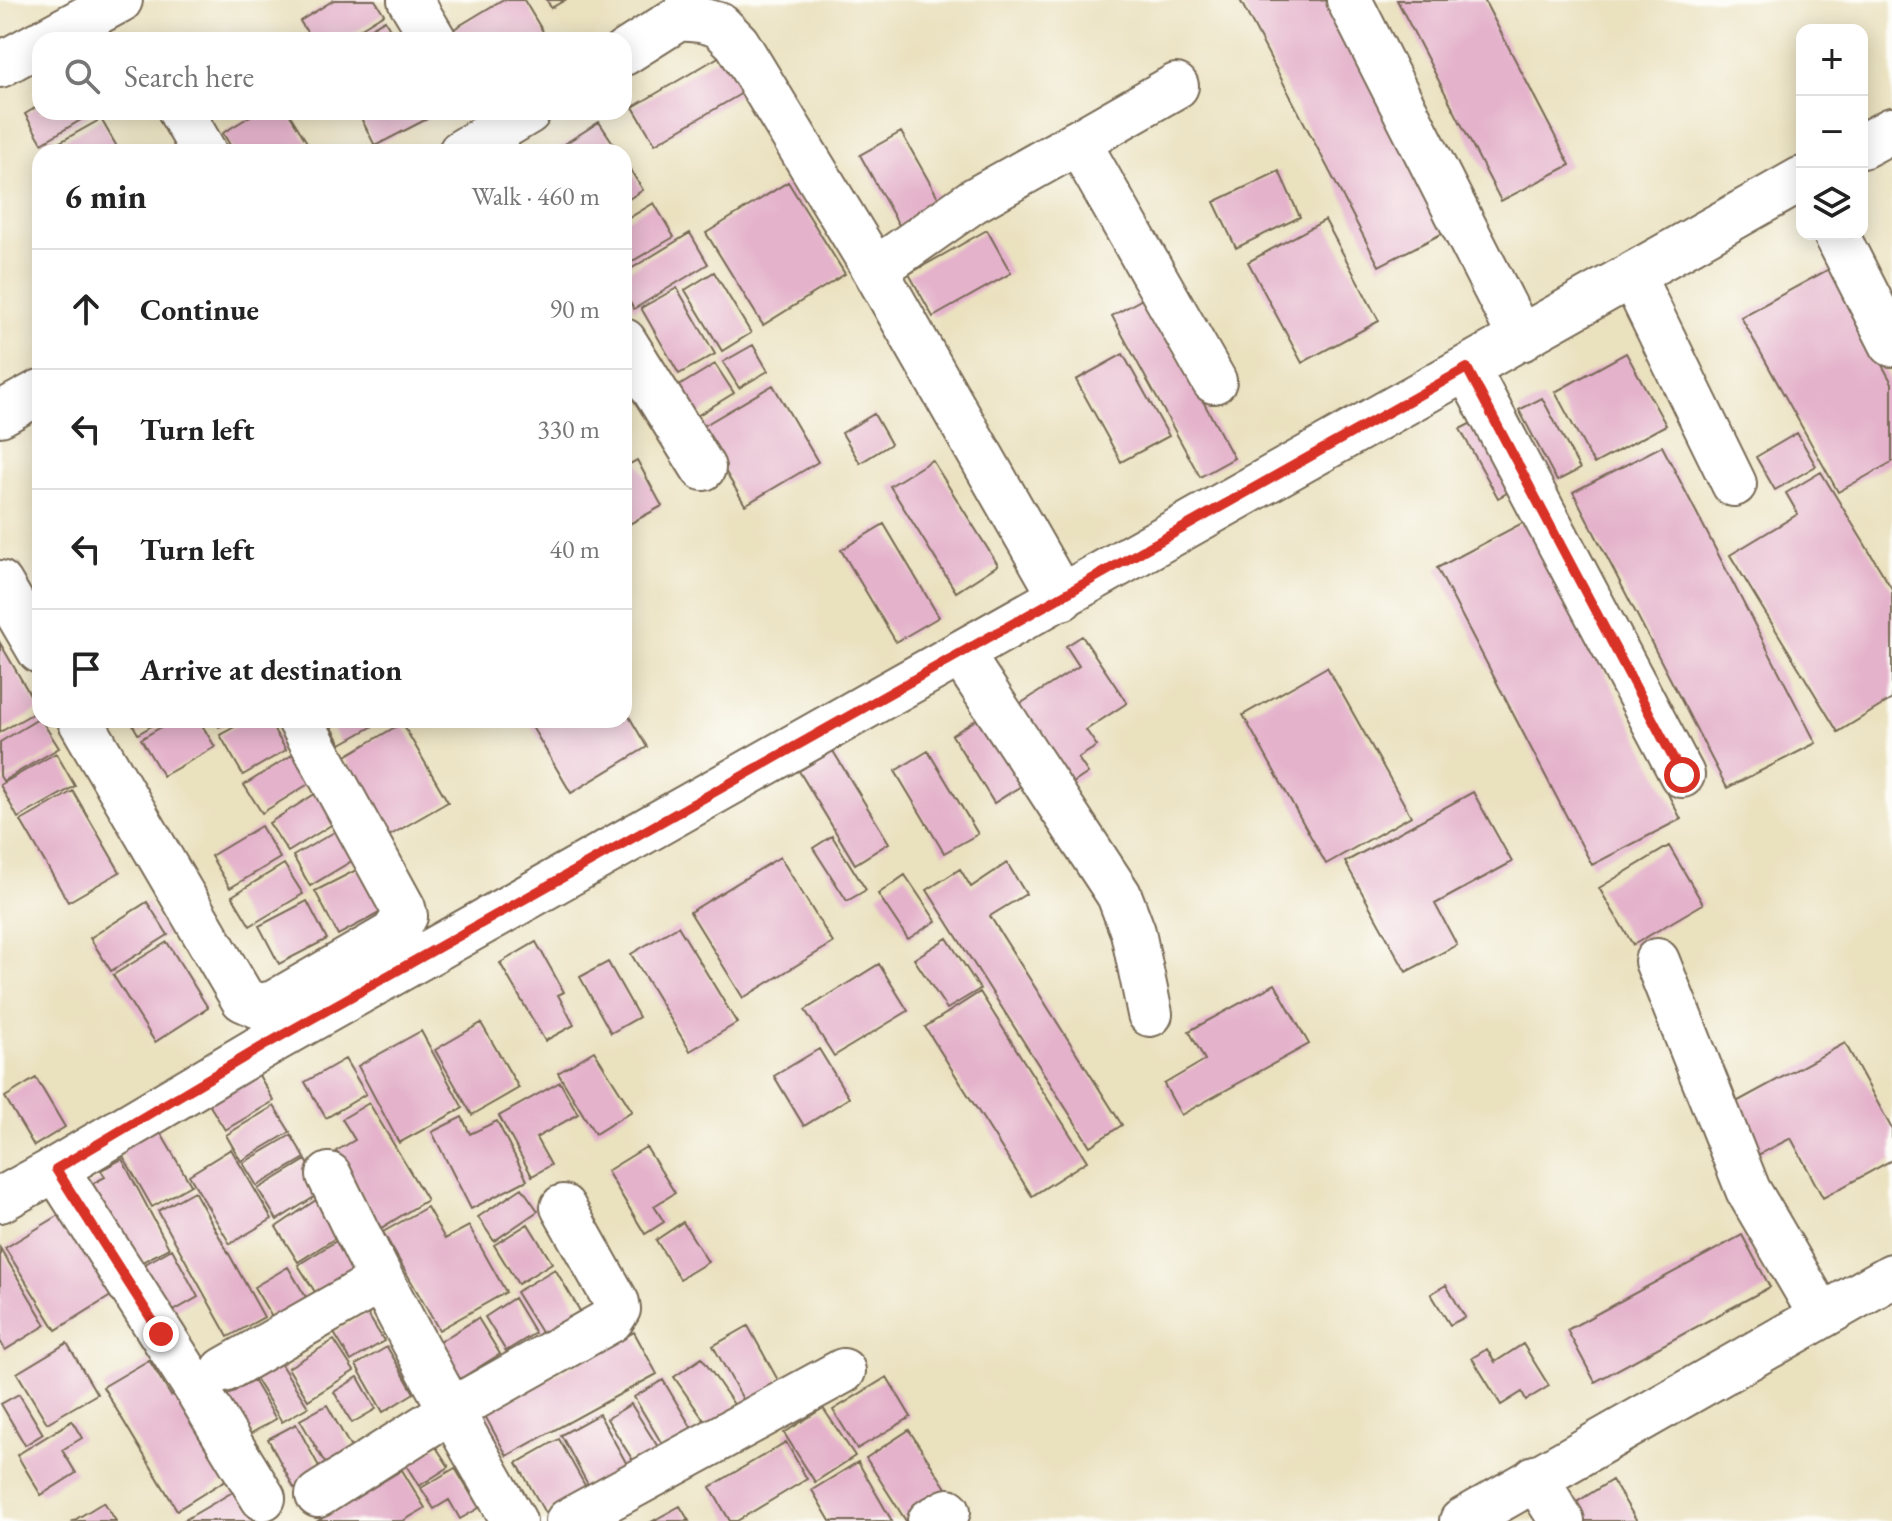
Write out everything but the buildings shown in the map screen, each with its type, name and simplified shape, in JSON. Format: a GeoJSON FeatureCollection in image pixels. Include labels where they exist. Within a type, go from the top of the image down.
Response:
{"type":"FeatureCollection","features":[{"type":"Feature","properties":{"kind":"street"},"geometry":{"type":"LineString","coordinates":[[61,32],[120,0]]}},
{"type":"Feature","properties":{"kind":"street"},"geometry":{"type":"LineString","coordinates":[[410,0],[429,32]]}},
{"type":"Feature","properties":{"kind":"street"},"geometry":{"type":"LineString","coordinates":[[1349,0],[1521,339]]}},
{"type":"Feature","properties":{"kind":"street"},"geometry":{"type":"LineString","coordinates":[[632,48],[679,18],[719,25],[737,43],[875,270],[1062,598]]}},
{"type":"Feature","properties":{"kind":"street"},"geometry":{"type":"LineString","coordinates":[[0,65],[32,47]]}},
{"type":"Feature","properties":{"kind":"street"},"geometry":{"type":"LineString","coordinates":[[875,270],[973,201],[1176,86]]}},
{"type":"Feature","properties":{"kind":"street"},"geometry":{"type":"LineString","coordinates":[[186,120],[199,144]]}},
{"type":"Feature","properties":{"kind":"street"},"geometry":{"type":"LineString","coordinates":[[483,138],[514,120]]}},
{"type":"Feature","properties":{"kind":"street"},"geometry":{"type":"LineString","coordinates":[[1868,143],[1892,130]]}},
{"type":"Feature","properties":{"kind":"street"},"geometry":{"type":"LineString","coordinates":[[1078,142],[1214,381]]}},
{"type":"Feature","properties":{"kind":"street"},"geometry":{"type":"LineString","coordinates":[[0,1200],[265,1045],[1796,182]]}},
{"type":"Feature","properties":{"kind":"street"},"geometry":{"type":"LineString","coordinates":[[1839,240],[1892,344]]}},
{"type":"Feature","properties":{"kind":"street"},"geometry":{"type":"LineString","coordinates":[[1632,275],[1734,484]]}},
{"type":"Feature","properties":{"kind":"street"},"geometry":{"type":"LineString","coordinates":[[632,354],[703,468]]}},
{"type":"Feature","properties":{"kind":"street"},"geometry":{"type":"LineString","coordinates":[[1467,368],[1682,775]]}},
{"type":"Feature","properties":{"kind":"street"},"geometry":{"type":"LineString","coordinates":[[0,414],[32,396]]}},
{"type":"Feature","properties":{"kind":"street"},"geometry":{"type":"LineString","coordinates":[[0,583],[32,637]]}},
{"type":"Feature","properties":{"kind":"street"},"geometry":{"type":"LineString","coordinates":[[961,654],[1119,895],[1133,932],[1150,1014]]}},
{"type":"Feature","properties":{"kind":"street"},"geometry":{"type":"LineString","coordinates":[[85,728],[243,999],[259,1006],[274,1003],[393,934],[405,916],[304,728]]}},
{"type":"Feature","properties":{"kind":"street"},"geometry":{"type":"LineString","coordinates":[[1657,961],[1748,1190],[1821,1315]]}},
{"type":"Feature","properties":{"kind":"street"},"geometry":{"type":"LineString","coordinates":[[56,1169],[263,1498]]}},
{"type":"Feature","properties":{"kind":"street"},"geometry":{"type":"LineString","coordinates":[[329,1175],[380,1281],[514,1521]]}},
{"type":"Feature","properties":{"kind":"street"},"geometry":{"type":"LineString","coordinates":[[318,1495],[450,1411],[605,1325],[616,1314],[617,1303],[563,1207]]}},
{"type":"Feature","properties":{"kind":"street"},"geometry":{"type":"LineString","coordinates":[[1462,1521],[1892,1276]]}},
{"type":"Feature","properties":{"kind":"street"},"geometry":{"type":"LineString","coordinates":[[224,1370],[380,1281]]}},
{"type":"Feature","properties":{"kind":"street"},"geometry":{"type":"LineString","coordinates":[[568,1521],[843,1371]]}},
{"type":"Feature","properties":{"kind":"street"},"geometry":{"type":"LineString","coordinates":[[1535,1478],[1562,1521]]}},
{"type":"Feature","properties":{"kind":"route"},"geometry":{"type":"LineString","coordinates":[[161,1334],[56,1169],[265,1045],[1467,368],[1682,775]]}}]}
